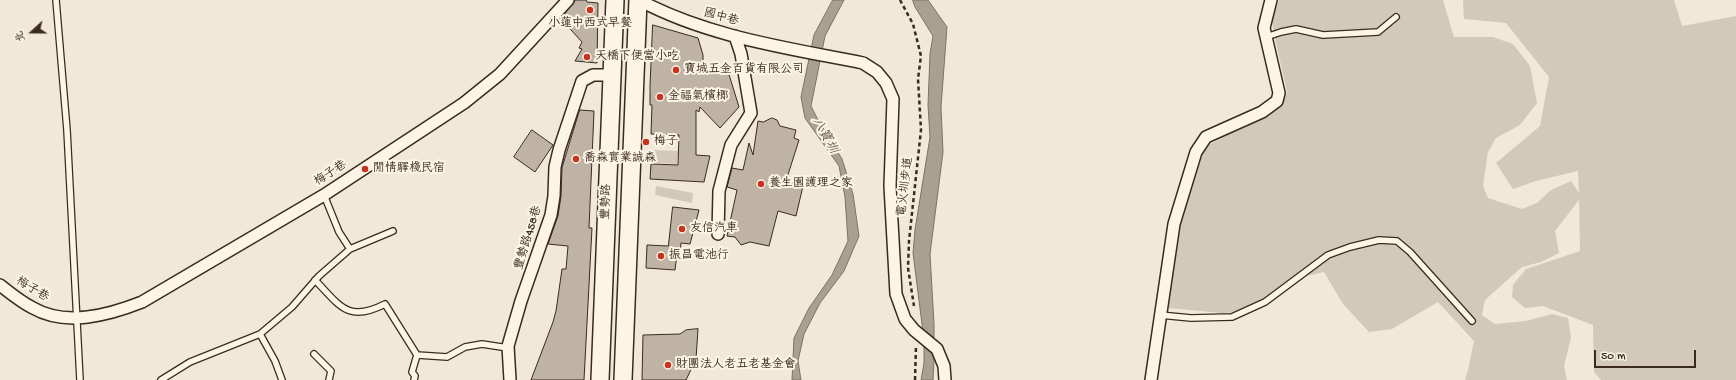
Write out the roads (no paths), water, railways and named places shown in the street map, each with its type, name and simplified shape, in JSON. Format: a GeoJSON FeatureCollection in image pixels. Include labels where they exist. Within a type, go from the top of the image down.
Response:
{"type":"FeatureCollection","features":[{"type":"Feature","properties":{"kind":"main road","name":"豐勢路"},"geometry":{"type":"LineString","coordinates":[[600,380],[615,0]]}},
{"type":"Feature","properties":{"kind":"main road","name":"豐勢路"},"geometry":{"type":"LineString","coordinates":[[623,380],[638,0]]}},
{"type":"Feature","properties":{"kind":"street","name":"梅子巷"},"geometry":{"type":"LineString","coordinates":[[0,285],[33,308],[55,316],[76,318],[115,312],[142,302],[324,194],[464,102],[500,74],[568,0]]}},
{"type":"Feature","properties":{"kind":"street","name":"國中巷"},"geometry":{"type":"LineString","coordinates":[[638,0],[661,12],[699,26],[735,36],[863,63],[877,72],[886,83],[893,99],[890,186],[896,294],[905,319],[914,330],[938,349],[944,366],[945,380]]}},
{"type":"Feature","properties":{"kind":"street"},"geometry":{"type":"LineString","coordinates":[[1151,380],[1174,224],[1196,152],[1206,137],[1262,112],[1277,101],[1279,94],[1264,28],[1271,0]]}},
{"type":"Feature","properties":{"kind":"street"},"geometry":{"type":"LineString","coordinates":[[718,234],[720,191],[731,144],[751,113],[741,54],[735,36]]}},
{"type":"Feature","properties":{"kind":"street","name":"豐勢路458巷"},"geometry":{"type":"LineString","coordinates":[[510,380],[508,348],[521,301],[551,215],[554,196],[555,167],[578,83],[593,75],[612,75]]}},
{"type":"Feature","properties":{"kind":"lane"},"geometry":{"type":"LineString","coordinates":[[56,0],[67,130],[80,380]]}},
{"type":"Feature","properties":{"kind":"lane"},"geometry":{"type":"LineString","coordinates":[[1266,38],[1281,32],[1296,29],[1323,35],[1378,32],[1396,17]]}},
{"type":"Feature","properties":{"kind":"lane"},"geometry":{"type":"LineString","coordinates":[[324,194],[339,232],[350,249]]}},
{"type":"Feature","properties":{"kind":"lane"},"geometry":{"type":"LineString","coordinates":[[161,380],[190,362],[260,334],[292,307],[315,280],[350,249],[393,231]]}},
{"type":"Feature","properties":{"kind":"lane"},"geometry":{"type":"LineString","coordinates":[[1160,315],[1191,318],[1232,317],[1265,302],[1328,255],[1379,240],[1398,241],[1410,252],[1472,321]]}},
{"type":"Feature","properties":{"kind":"lane"},"geometry":{"type":"LineString","coordinates":[[315,280],[337,304],[351,313],[372,310],[385,304],[417,355],[412,372],[415,376],[414,380]]}},
{"type":"Feature","properties":{"kind":"lane"},"geometry":{"type":"LineString","coordinates":[[260,334],[275,361],[282,380]]}},
{"type":"Feature","properties":{"kind":"lane"},"geometry":{"type":"LineString","coordinates":[[417,355],[447,357],[464,347],[482,344],[508,348]]}},
{"type":"Feature","properties":{"kind":"lane"},"geometry":{"type":"LineString","coordinates":[[314,354],[331,371],[329,380]]}},
{"type":"Feature","properties":{"kind":"water","name":"八寶圳"},"geometry":{"type":"Polygon","coordinates":[[[833,0],[844,0],[825,36],[811,106],[842,159],[853,194],[859,236],[844,271],[820,303],[804,334],[798,361],[801,380],[792,380],[794,338],[809,308],[832,275],[848,241],[845,197],[839,166],[805,118],[801,97],[814,35],[833,0]]]}},
{"type":"Feature","properties":{"kind":"water"},"geometry":{"type":"Polygon","coordinates":[[[913,0],[928,0],[947,27],[941,107],[943,152],[930,254],[934,324],[933,380],[921,380],[924,363],[924,340],[913,253],[915,230],[930,137],[928,105],[930,54],[933,36],[915,7],[913,0]]]}},
{"type":"Feature","properties":{"kind":"place","name":"小蓮中西式早餐"},"geometry":{"type":"Point","coordinates":[590,10]}},
{"type":"Feature","properties":{"kind":"place","name":"天橋下便當小吃"},"geometry":{"type":"Point","coordinates":[587,57]}},
{"type":"Feature","properties":{"kind":"place","name":"寶城五金百貨有限公司"},"geometry":{"type":"Point","coordinates":[676,70]}},
{"type":"Feature","properties":{"kind":"place","name":"金福氣檳榔"},"geometry":{"type":"Point","coordinates":[660,97]}},
{"type":"Feature","properties":{"kind":"place","name":"梅子"},"geometry":{"type":"Point","coordinates":[646,142]}},
{"type":"Feature","properties":{"kind":"place","name":"喬森實業誠森"},"geometry":{"type":"Point","coordinates":[576,159]}},
{"type":"Feature","properties":{"kind":"place","name":"閒情驛棧民宿"},"geometry":{"type":"Point","coordinates":[365,169]}},
{"type":"Feature","properties":{"kind":"place","name":"養生園護理之家"},"geometry":{"type":"Point","coordinates":[761,184]}},
{"type":"Feature","properties":{"kind":"place","name":"友信汽車"},"geometry":{"type":"Point","coordinates":[682,229]}},
{"type":"Feature","properties":{"kind":"place","name":"振昌電池行"},"geometry":{"type":"Point","coordinates":[661,256]}},
{"type":"Feature","properties":{"kind":"place","name":"財團法人老五老基金會"},"geometry":{"type":"Point","coordinates":[668,365]}}]}
